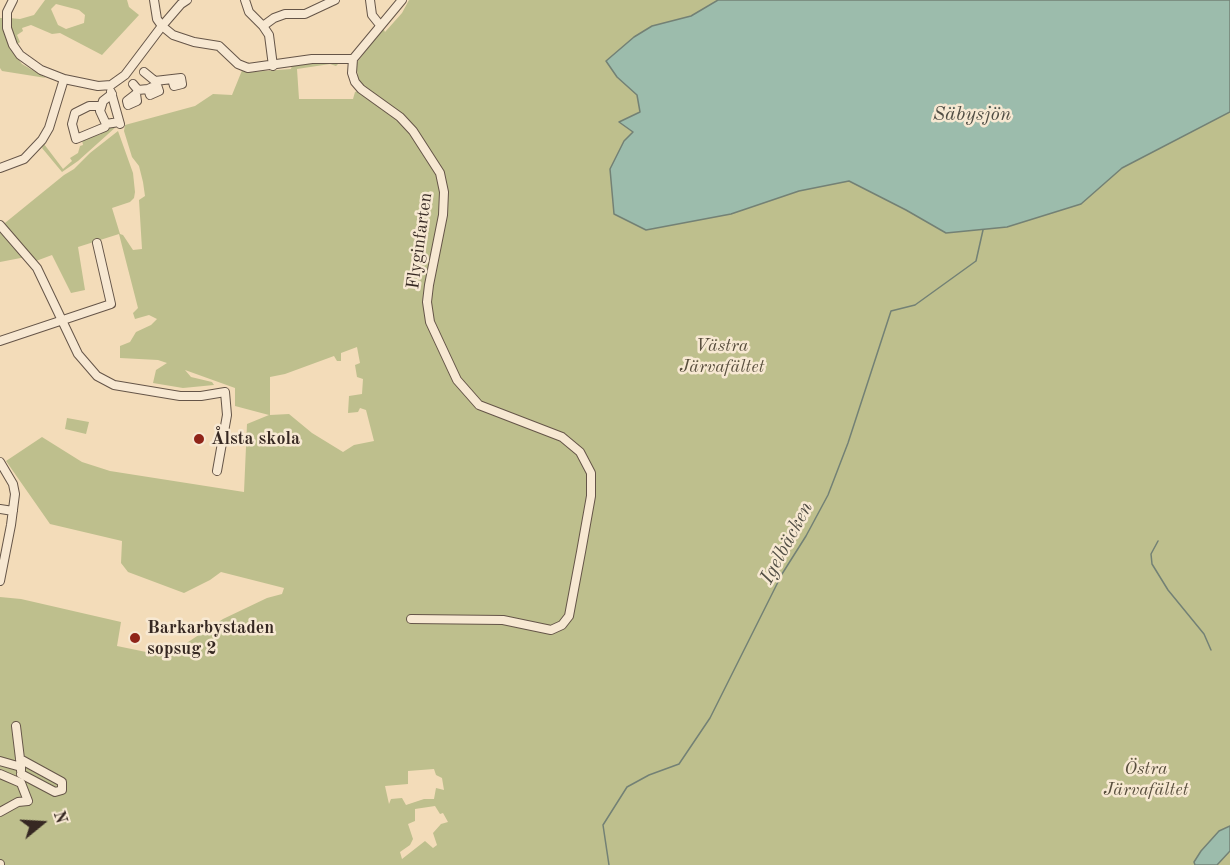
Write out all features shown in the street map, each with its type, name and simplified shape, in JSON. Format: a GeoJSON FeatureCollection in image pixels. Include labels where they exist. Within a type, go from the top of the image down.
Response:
{"type":"FeatureCollection","features":[{"type":"Feature","properties":{"kind":"street"},"geometry":{"type":"LineString","coordinates":[[13,0],[6,19],[13,45],[30,64],[64,80],[85,85],[111,85],[125,75],[162,26],[181,4],[188,0]]}},
{"type":"Feature","properties":{"kind":"street"},"geometry":{"type":"LineString","coordinates":[[154,0],[157,19],[173,35],[194,42],[219,46],[238,64],[248,68],[312,59],[353,59],[402,0]]}},
{"type":"Feature","properties":{"kind":"street"},"geometry":{"type":"LineString","coordinates":[[245,0],[249,12],[269,35],[273,66]]}},
{"type":"Feature","properties":{"kind":"street"},"geometry":{"type":"LineString","coordinates":[[263,26],[285,14],[305,14],[335,0]]}},
{"type":"Feature","properties":{"kind":"street"},"geometry":{"type":"LineString","coordinates":[[370,0],[372,15],[380,25]]}},
{"type":"Feature","properties":{"kind":"street","name":"Flyginfarten"},"geometry":{"type":"LineString","coordinates":[[353,59],[352,73],[355,82],[400,117],[413,131],[440,173],[444,192],[442,215],[427,302],[430,322],[457,380],[479,405],[562,437],[580,453],[591,473],[591,496],[579,565],[568,616],[562,625],[551,630],[503,620],[411,619]]}},
{"type":"Feature","properties":{"kind":"street"},"geometry":{"type":"LineString","coordinates":[[144,72],[156,83]]}},
{"type":"Feature","properties":{"kind":"street"},"geometry":{"type":"LineString","coordinates":[[136,89],[148,89],[156,83],[172,79]]}},
{"type":"Feature","properties":{"kind":"street"},"geometry":{"type":"LineString","coordinates":[[0,168],[24,159],[42,140],[49,128],[64,80]]}},
{"type":"Feature","properties":{"kind":"street"},"geometry":{"type":"LineString","coordinates":[[101,106],[89,106],[75,113],[72,123],[76,139],[105,127],[106,124],[119,124],[111,85]]}},
{"type":"Feature","properties":{"kind":"street"},"geometry":{"type":"LineString","coordinates":[[106,124],[100,111],[101,106],[112,94]]}},
{"type":"Feature","properties":{"kind":"street"},"geometry":{"type":"LineString","coordinates":[[0,225],[37,268],[84,364],[92,372],[106,382],[123,387],[189,397],[225,392],[228,409],[217,471]]}},
{"type":"Feature","properties":{"kind":"street"},"geometry":{"type":"LineString","coordinates":[[0,341],[111,304],[97,243]]}},
{"type":"Feature","properties":{"kind":"street"},"geometry":{"type":"LineString","coordinates":[[0,462],[13,484],[15,494],[0,581]]}},
{"type":"Feature","properties":{"kind":"street"},"geometry":{"type":"LineString","coordinates":[[0,509],[13,512]]}},
{"type":"Feature","properties":{"kind":"street"},"geometry":{"type":"LineString","coordinates":[[0,812],[18,802],[28,801],[21,771],[16,726]]}},
{"type":"Feature","properties":{"kind":"street"},"geometry":{"type":"LineString","coordinates":[[0,762],[21,771],[55,792],[62,790],[62,782],[44,772],[21,771],[0,774]]}},
{"type":"Feature","properties":{"kind":"street"},"geometry":{"type":"LineString","coordinates":[[38,783],[44,772]]}},
{"type":"Feature","properties":{"kind":"green space"},"geometry":{"type":"Polygon","coordinates":[[[45,0],[127,0],[129,7],[139,15],[102,55],[60,33],[52,34],[31,25],[22,28],[23,31],[17,35],[20,42],[15,46],[11,38],[9,18],[20,19],[34,15],[45,0]],[[56,4],[51,9],[58,25],[66,29],[84,23],[85,15],[79,10],[56,4]]]}},
{"type":"Feature","properties":{"kind":"green space","name":"Västra Järvafältet"},"geometry":{"type":"Polygon","coordinates":[[[409,0],[1230,0],[1230,865],[0,865],[0,597],[21,599],[121,622],[117,646],[151,653],[179,648],[223,619],[267,598],[282,594],[284,588],[221,572],[184,593],[128,572],[121,563],[122,541],[50,524],[6,461],[42,437],[82,462],[110,471],[244,492],[247,424],[269,415],[235,406],[235,388],[185,370],[191,377],[212,382],[214,385],[183,388],[153,383],[156,370],[167,363],[158,360],[120,358],[120,346],[130,342],[136,332],[151,325],[157,319],[149,315],[135,319],[133,313],[138,308],[119,234],[78,247],[85,290],[71,293],[52,255],[36,261],[31,256],[0,262],[0,227],[118,131],[133,173],[135,192],[130,202],[112,208],[120,234],[133,250],[142,249],[139,200],[145,196],[139,166],[132,157],[124,131],[125,125],[195,106],[213,94],[232,95],[243,68],[251,72],[291,69],[292,65],[341,61],[336,66],[330,64],[297,69],[299,99],[353,99],[355,92],[360,90],[356,64],[383,28],[385,32],[402,13],[409,0]],[[357,347],[341,353],[341,361],[337,361],[334,356],[285,374],[270,377],[270,415],[289,414],[312,433],[343,452],[354,445],[374,441],[366,410],[360,408],[358,412],[348,413],[349,396],[362,394],[363,379],[357,377],[355,365],[360,363],[357,347]],[[434,769],[408,771],[408,784],[385,786],[389,804],[391,799],[402,798],[406,805],[424,799],[434,799],[436,788],[444,790],[442,778],[436,775],[434,769]],[[435,806],[415,809],[415,821],[408,824],[413,839],[410,845],[400,852],[402,859],[425,841],[433,848],[437,845],[433,833],[441,824],[448,822],[435,806]]]}},
{"type":"Feature","properties":{"kind":"green space"},"geometry":{"type":"Polygon","coordinates":[[[0,18],[3,18],[12,51],[22,64],[46,78],[2,71],[0,68],[0,18]]]}},
{"type":"Feature","properties":{"kind":"green space"},"geometry":{"type":"Polygon","coordinates":[[[116,124],[117,126],[78,161],[62,172],[42,148],[44,144],[63,169],[72,161],[70,158],[78,153],[80,146],[83,145],[82,140],[101,134],[99,130],[116,124]]]}},
{"type":"Feature","properties":{"kind":"green space"},"geometry":{"type":"Polygon","coordinates":[[[67,418],[89,422],[86,434],[65,429],[67,418]]]}},
{"type":"Feature","properties":{"kind":"water","name":"Säbysjön"},"geometry":{"type":"Polygon","coordinates":[[[718,0],[1230,0],[1230,112],[1122,168],[1081,204],[1007,227],[946,233],[849,181],[799,191],[731,214],[646,230],[614,214],[610,169],[624,141],[633,132],[619,122],[640,112],[637,95],[617,77],[606,61],[634,37],[652,26],[691,16],[718,0]]]}},
{"type":"Feature","properties":{"kind":"water"},"geometry":{"type":"Polygon","coordinates":[[[1230,826],[1230,851],[1217,865],[1195,865],[1194,862],[1201,851],[1219,831],[1230,826]]]}},
{"type":"Feature","properties":{"kind":"waterway","name":"Igelbäcken"},"geometry":{"type":"LineString","coordinates":[[609,865],[603,825],[627,787],[649,775],[679,764],[710,718],[782,574],[828,495],[848,443],[891,311],[915,305],[976,261],[983,230]]}},
{"type":"Feature","properties":{"kind":"waterway"},"geometry":{"type":"LineString","coordinates":[[1158,541],[1151,554],[1152,564],[1168,590],[1204,634],[1211,650]]}},
{"type":"Feature","properties":{"kind":"place","name":"Ålsta skola"},"geometry":{"type":"Point","coordinates":[199,439]}},
{"type":"Feature","properties":{"kind":"place","name":"Barkarbystaden sopsug 2"},"geometry":{"type":"Point","coordinates":[135,638]}},
{"type":"Feature","properties":{"kind":"park label","name":"Östra Järvafältet"},"geometry":{"type":"Point","coordinates":[1146,779]}}]}
